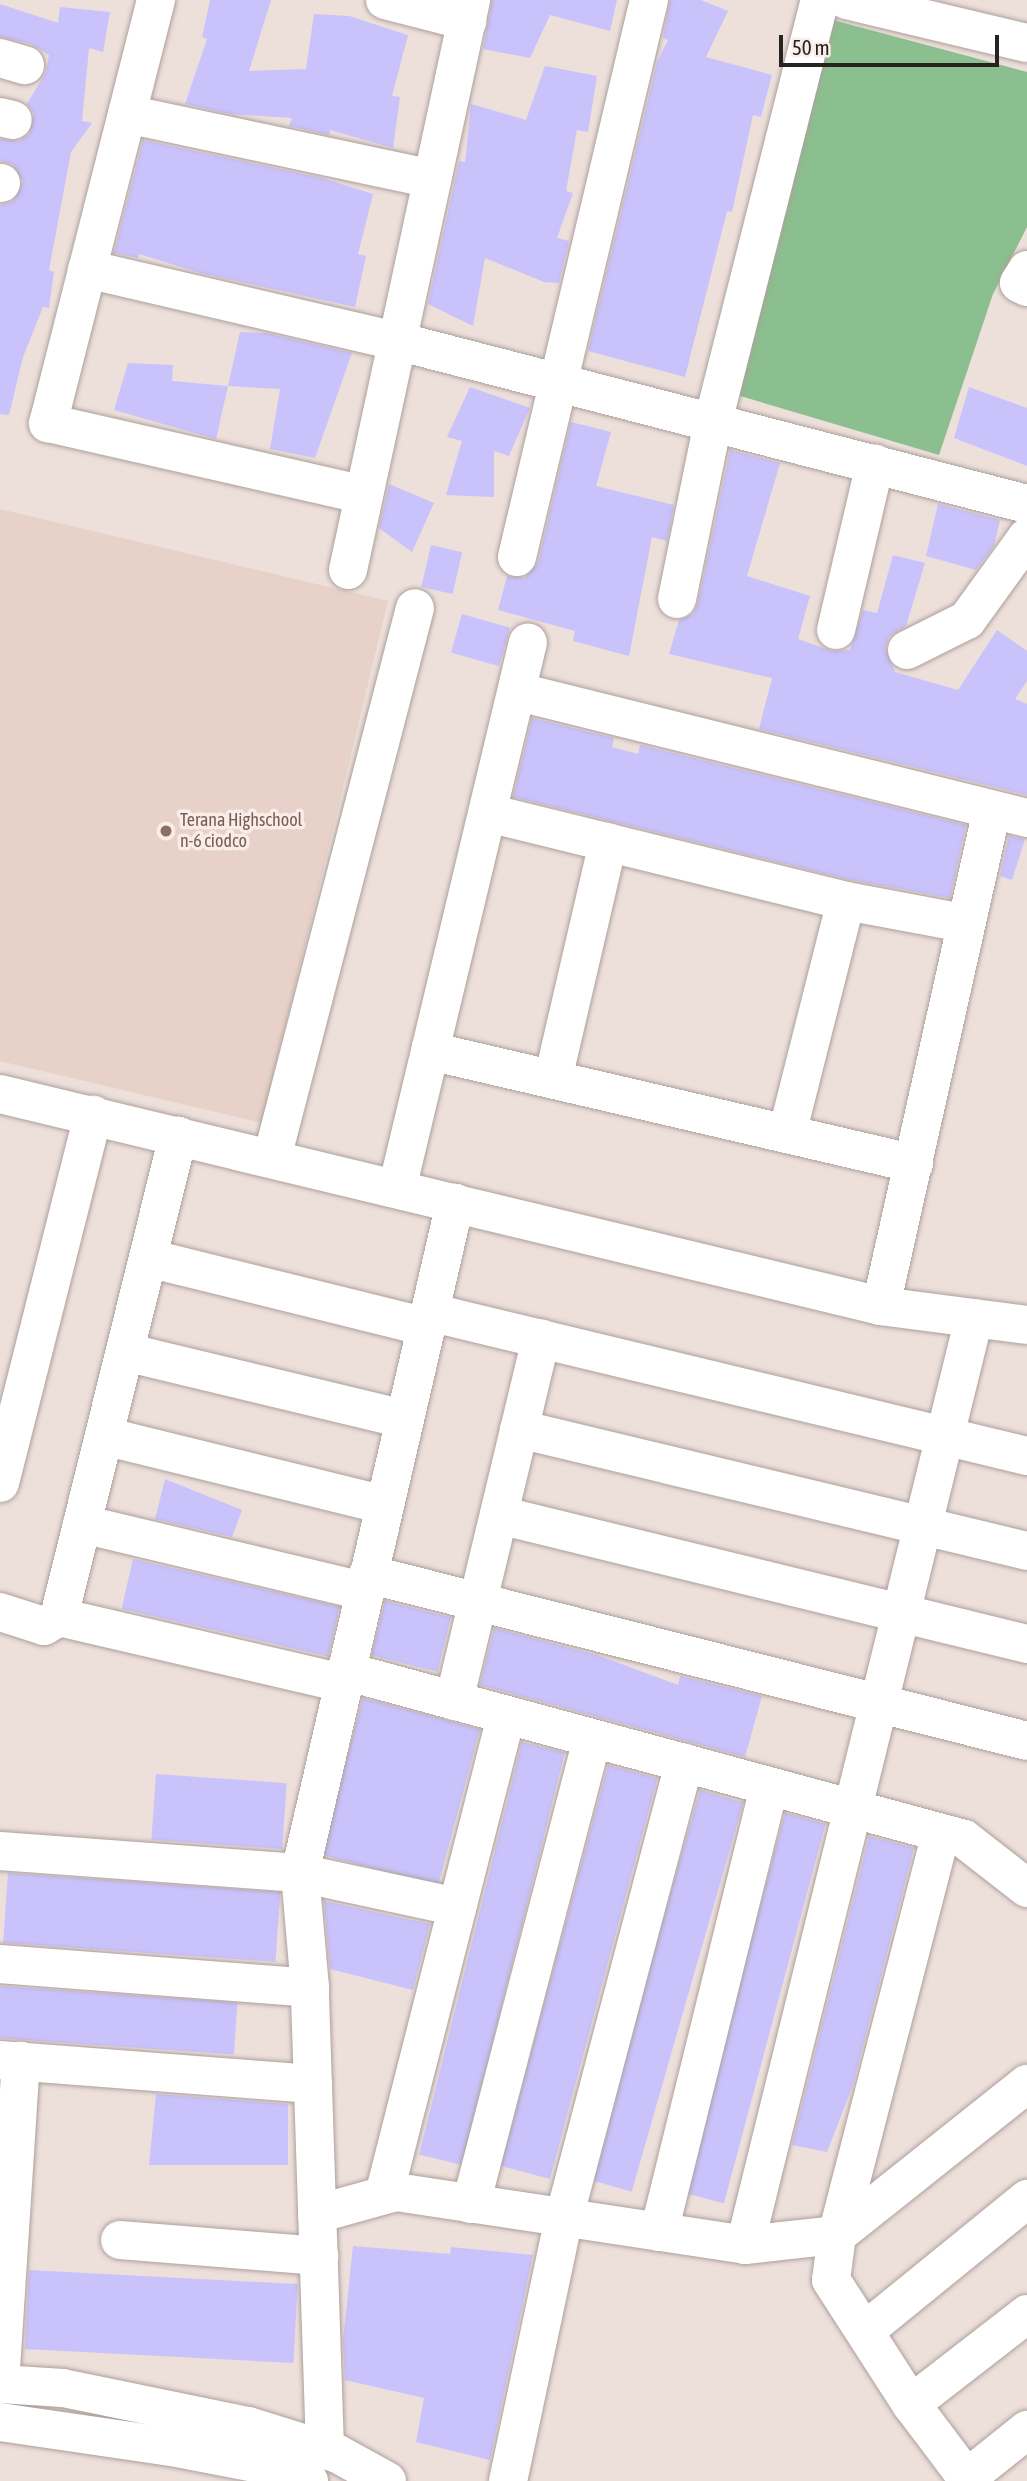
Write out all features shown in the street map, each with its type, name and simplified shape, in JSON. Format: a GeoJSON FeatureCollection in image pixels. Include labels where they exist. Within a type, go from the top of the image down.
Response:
{"type":"FeatureCollection","features":[{"type":"Feature","properties":{"kind":"street"},"geometry":{"type":"LineString","coordinates":[[156,0],[48,424],[364,495]]}},
{"type":"Feature","properties":{"kind":"street"},"geometry":{"type":"LineString","coordinates":[[348,570],[469,11],[385,0]]}},
{"type":"Feature","properties":{"kind":"street"},"geometry":{"type":"LineString","coordinates":[[517,557],[556,382],[649,0]]}},
{"type":"Feature","properties":{"kind":"street"},"geometry":{"type":"LineString","coordinates":[[677,599],[713,422],[820,0]]}},
{"type":"Feature","properties":{"kind":"street"},"geometry":{"type":"LineString","coordinates":[[846,0],[1027,43]]}},
{"type":"Feature","properties":{"kind":"street"},"geometry":{"type":"LineString","coordinates":[[127,114],[432,179]]}},
{"type":"Feature","properties":{"kind":"street"},"geometry":{"type":"LineString","coordinates":[[87,269],[397,341],[1027,505]]}},
{"type":"Feature","properties":{"kind":"street"},"geometry":{"type":"LineString","coordinates":[[1027,270],[1019,284],[1027,287]]}},
{"type":"Feature","properties":{"kind":"street"},"geometry":{"type":"LineString","coordinates":[[836,630],[875,464]]}},
{"type":"Feature","properties":{"kind":"street"},"geometry":{"type":"LineString","coordinates":[[907,650],[967,620],[1027,537]]}},
{"type":"Feature","properties":{"kind":"street"},"geometry":{"type":"LineString","coordinates":[[272,1158],[415,608]]}},
{"type":"Feature","properties":{"kind":"street"},"geometry":{"type":"LineString","coordinates":[[397,1189],[519,692],[528,642]]}},
{"type":"Feature","properties":{"kind":"street"},"geometry":{"type":"LineString","coordinates":[[519,692],[1009,814],[964,923],[914,1164],[881,1306]]}},
{"type":"Feature","properties":{"kind":"street"},"geometry":{"type":"LineString","coordinates":[[488,813],[846,901],[964,923]]}},
{"type":"Feature","properties":{"kind":"street"},"geometry":{"type":"LineString","coordinates":[[553,1079],[608,842]]}},
{"type":"Feature","properties":{"kind":"street"},"geometry":{"type":"LineString","coordinates":[[787,1134],[846,901]]}},
{"type":"Feature","properties":{"kind":"street"},"geometry":{"type":"LineString","coordinates":[[430,1051],[914,1164]]}},
{"type":"Feature","properties":{"kind":"street"},"geometry":{"type":"LineString","coordinates":[[0,1094],[881,1306],[1027,1325]]}},
{"type":"Feature","properties":{"kind":"street"},"geometry":{"type":"LineString","coordinates":[[0,1483],[93,1115]]}},
{"type":"Feature","properties":{"kind":"street"},"geometry":{"type":"LineString","coordinates":[[59,1617],[178,1136]]}},
{"type":"Feature","properties":{"kind":"street"},"geometry":{"type":"LineString","coordinates":[[317,2465],[319,2256],[310,1988],[300,1873],[454,1203]]}},
{"type":"Feature","properties":{"kind":"street"},"geometry":{"type":"LineString","coordinates":[[148,1258],[428,1319],[541,1338],[1027,1455]]}},
{"type":"Feature","properties":{"kind":"street"},"geometry":{"type":"LineString","coordinates":[[745,2245],[974,1318]]}},
{"type":"Feature","properties":{"kind":"street"},"geometry":{"type":"LineString","coordinates":[[454,1701],[541,1338]]}},
{"type":"Feature","properties":{"kind":"street"},"geometry":{"type":"LineString","coordinates":[[124,1352],[405,1419]]}},
{"type":"Feature","properties":{"kind":"street"},"geometry":{"type":"LineString","coordinates":[[519,1429],[1027,1551]]}},
{"type":"Feature","properties":{"kind":"street"},"geometry":{"type":"LineString","coordinates":[[104,1436],[384,1505]]}},
{"type":"Feature","properties":{"kind":"street"},"geometry":{"type":"LineString","coordinates":[[499,1515],[1027,1644]]}},
{"type":"Feature","properties":{"kind":"street"},"geometry":{"type":"LineString","coordinates":[[82,1524],[366,1582],[478,1601],[880,1700],[1027,1741]]}},
{"type":"Feature","properties":{"kind":"street"},"geometry":{"type":"LineString","coordinates":[[0,1612],[44,1626],[59,1617],[344,1677],[454,1701],[592,1738],[964,1839],[1027,1888]]}},
{"type":"Feature","properties":{"kind":"street"},"geometry":{"type":"LineString","coordinates":[[384,2195],[506,1715]]}},
{"type":"Feature","properties":{"kind":"street"},"geometry":{"type":"LineString","coordinates":[[471,2204],[592,1738]]}},
{"type":"Feature","properties":{"kind":"street"},"geometry":{"type":"LineString","coordinates":[[508,2481],[564,2218],[684,1763]]}},
{"type":"Feature","properties":{"kind":"street"},"geometry":{"type":"LineString","coordinates":[[659,2232],[769,1786]]}},
{"type":"Feature","properties":{"kind":"street"},"geometry":{"type":"LineString","coordinates":[[941,1833],[837,2235],[831,2280],[866,2330],[911,2404],[968,2479],[1027,2430]]}},
{"type":"Feature","properties":{"kind":"street"},"geometry":{"type":"LineString","coordinates":[[0,1851],[300,1873],[457,1907]]}},
{"type":"Feature","properties":{"kind":"street"},"geometry":{"type":"LineString","coordinates":[[0,1964],[310,1988]]}},
{"type":"Feature","properties":{"kind":"street"},"geometry":{"type":"LineString","coordinates":[[313,2084],[11,2060],[0,2384],[90,2393],[248,2426],[317,2465],[387,2481]]}},
{"type":"Feature","properties":{"kind":"street"},"geometry":{"type":"LineString","coordinates":[[317,2214],[396,2192],[745,2245],[837,2235],[1027,2084]]}},
{"type":"Feature","properties":{"kind":"street"},"geometry":{"type":"LineString","coordinates":[[866,2330],[1027,2199]]}},
{"type":"Feature","properties":{"kind":"street"},"geometry":{"type":"LineString","coordinates":[[120,2240],[319,2256]]}},
{"type":"Feature","properties":{"kind":"street"},"geometry":{"type":"LineString","coordinates":[[911,2404],[1027,2314]]}},
{"type":"Feature","properties":{"kind":"street"},"geometry":{"type":"LineString","coordinates":[[0,2422],[172,2447],[281,2468],[317,2465]]}},
{"type":"Feature","properties":{"kind":"shaded area","name":"Terana Highschool n-6 ciodco"},"geometry":{"type":"Polygon","coordinates":[[[0,509],[388,601],[262,1123],[0,1061],[0,509]]]}},
{"type":"Feature","properties":{"kind":"green space"},"geometry":{"type":"Polygon","coordinates":[[[833,20],[1027,72],[1027,227],[993,294],[939,455],[737,395],[833,20]]]}},
{"type":"Feature","properties":{"kind":"building"},"geometry":{"type":"Polygon","coordinates":[[[210,0],[271,0],[249,71],[306,69],[314,14],[349,16],[408,35],[392,96],[400,97],[393,148],[330,130],[329,135],[289,126],[292,118],[230,114],[185,104],[207,39],[202,37],[210,0]]]}},
{"type":"Feature","properties":{"kind":"building"},"geometry":{"type":"Polygon","coordinates":[[[492,0],[617,0],[610,31],[550,15],[530,58],[483,49],[492,0]]]}},
{"type":"Feature","properties":{"kind":"building"},"geometry":{"type":"Polygon","coordinates":[[[670,0],[701,0],[728,11],[706,57],[772,75],[761,117],[753,115],[732,212],[727,211],[685,377],[588,351],[657,62],[668,40],[663,38],[670,0]]]}},
{"type":"Feature","properties":{"kind":"building"},"geometry":{"type":"Polygon","coordinates":[[[0,4],[58,23],[60,7],[110,12],[103,52],[89,48],[82,121],[92,123],[71,152],[49,270],[54,272],[49,308],[43,307],[23,357],[9,415],[0,414],[0,205],[12,202],[23,182],[12,164],[0,161],[0,139],[19,141],[29,134],[34,114],[27,104],[46,72],[49,55],[31,44],[0,37],[0,4]]]}},
{"type":"Feature","properties":{"kind":"building"},"geometry":{"type":"Polygon","coordinates":[[[545,66],[597,76],[588,132],[577,130],[566,191],[573,193],[557,238],[569,241],[559,283],[544,282],[485,258],[473,326],[428,304],[459,161],[465,162],[471,104],[526,120],[545,66]]]}},
{"type":"Feature","properties":{"kind":"building"},"geometry":{"type":"Polygon","coordinates":[[[143,140],[322,178],[373,194],[358,254],[366,256],[355,307],[200,273],[139,254],[138,258],[114,253],[143,140]]]}},
{"type":"Feature","properties":{"kind":"building"},"geometry":{"type":"Polygon","coordinates":[[[240,332],[266,333],[352,353],[315,458],[270,449],[280,389],[228,386],[240,332]]]}},
{"type":"Feature","properties":{"kind":"building"},"geometry":{"type":"Polygon","coordinates":[[[128,363],[173,365],[172,381],[228,386],[216,439],[114,410],[128,363]]]}},
{"type":"Feature","properties":{"kind":"building"},"geometry":{"type":"Polygon","coordinates":[[[470,387],[530,408],[509,456],[494,451],[494,497],[446,495],[462,441],[447,437],[470,387]]]}},
{"type":"Feature","properties":{"kind":"building"},"geometry":{"type":"Polygon","coordinates":[[[969,387],[1027,408],[1027,466],[954,438],[969,387]]]}},
{"type":"Feature","properties":{"kind":"building"},"geometry":{"type":"Polygon","coordinates":[[[571,422],[611,432],[596,486],[674,505],[667,541],[652,537],[629,656],[573,641],[575,631],[498,610],[507,576],[524,578],[538,563],[571,422]]]}},
{"type":"Feature","properties":{"kind":"building"},"geometry":{"type":"Polygon","coordinates":[[[730,450],[780,463],[747,576],[810,596],[798,639],[832,651],[850,650],[863,610],[877,613],[893,555],[925,563],[906,626],[889,637],[885,648],[895,672],[958,690],[997,630],[1027,651],[1027,681],[1015,699],[1027,704],[1027,795],[759,729],[772,678],[669,654],[679,620],[693,614],[698,603],[730,450]]]}},
{"type":"Feature","properties":{"kind":"building"},"geometry":{"type":"Polygon","coordinates":[[[389,484],[434,503],[412,552],[379,528],[389,484]]]}},
{"type":"Feature","properties":{"kind":"building"},"geometry":{"type":"Polygon","coordinates":[[[938,504],[1000,520],[994,546],[976,570],[926,556],[938,504]]]}},
{"type":"Feature","properties":{"kind":"building"},"geometry":{"type":"Polygon","coordinates":[[[431,545],[462,552],[453,594],[421,587],[431,545]]]}},
{"type":"Feature","properties":{"kind":"building"},"geometry":{"type":"Polygon","coordinates":[[[462,614],[510,628],[499,666],[451,652],[462,614]]]}},
{"type":"Feature","properties":{"kind":"building"},"geometry":{"type":"Polygon","coordinates":[[[532,718],[614,738],[612,747],[638,754],[640,745],[966,825],[950,898],[851,880],[513,797],[532,718]]]}},
{"type":"Feature","properties":{"kind":"building"},"geometry":{"type":"Polygon","coordinates":[[[1009,836],[1025,839],[1012,880],[1000,876],[1009,836]]]}},
{"type":"Feature","properties":{"kind":"building"},"geometry":{"type":"Polygon","coordinates":[[[165,1479],[242,1510],[232,1537],[155,1519],[165,1479]]]}},
{"type":"Feature","properties":{"kind":"building"},"geometry":{"type":"Polygon","coordinates":[[[133,1559],[340,1607],[328,1656],[122,1609],[133,1559]]]}},
{"type":"Feature","properties":{"kind":"building"},"geometry":{"type":"Polygon","coordinates":[[[385,1601],[451,1617],[437,1672],[371,1655],[385,1601]]]}},
{"type":"Feature","properties":{"kind":"building"},"geometry":{"type":"Polygon","coordinates":[[[494,1628],[597,1655],[678,1685],[680,1676],[762,1696],[745,1757],[480,1685],[494,1628]]]}},
{"type":"Feature","properties":{"kind":"building"},"geometry":{"type":"Polygon","coordinates":[[[363,1698],[480,1729],[438,1886],[321,1854],[363,1698]]]}},
{"type":"Feature","properties":{"kind":"building"},"geometry":{"type":"Polygon","coordinates":[[[522,1742],[565,1753],[462,2165],[419,2154],[522,1742]]]}},
{"type":"Feature","properties":{"kind":"building"},"geometry":{"type":"Polygon","coordinates":[[[608,1765],[657,1778],[550,2179],[501,2166],[608,1765]]]}},
{"type":"Feature","properties":{"kind":"building"},"geometry":{"type":"Polygon","coordinates":[[[156,1774],[287,1783],[282,1849],[151,1840],[156,1774]]]}},
{"type":"Feature","properties":{"kind":"building"},"geometry":{"type":"Polygon","coordinates":[[[700,1790],[743,1802],[632,2192],[588,2179],[700,1790]]]}},
{"type":"Feature","properties":{"kind":"building"},"geometry":{"type":"Polygon","coordinates":[[[785,1813],[826,1824],[724,2203],[683,2193],[785,1813]]]}},
{"type":"Feature","properties":{"kind":"building"},"geometry":{"type":"Polygon","coordinates":[[[869,1836],[914,1848],[853,2085],[827,2152],[792,2145],[869,1836]]]}},
{"type":"Feature","properties":{"kind":"building"},"geometry":{"type":"Polygon","coordinates":[[[8,1873],[280,1892],[275,1962],[3,1943],[8,1873]]]}},
{"type":"Feature","properties":{"kind":"building"},"geometry":{"type":"Polygon","coordinates":[[[324,1901],[430,1924],[413,1990],[330,1969],[324,1901]]]}},
{"type":"Feature","properties":{"kind":"building"},"geometry":{"type":"Polygon","coordinates":[[[0,1986],[237,2003],[234,2054],[0,2038],[0,1986]]]}},
{"type":"Feature","properties":{"kind":"building"},"geometry":{"type":"Polygon","coordinates":[[[156,2094],[288,2104],[288,2165],[149,2165],[156,2094]]]}},
{"type":"Feature","properties":{"kind":"building"},"geometry":{"type":"Polygon","coordinates":[[[353,2246],[450,2254],[451,2247],[533,2255],[490,2460],[416,2442],[424,2398],[345,2380],[343,2340],[353,2246]]]}},
{"type":"Feature","properties":{"kind":"building"},"geometry":{"type":"Polygon","coordinates":[[[29,2270],[298,2284],[293,2363],[25,2349],[29,2270]]]}},
{"type":"Feature","properties":{"kind":"place","name":"Terana Highschool n-6 ciodco"},"geometry":{"type":"Point","coordinates":[166,831]}}]}
